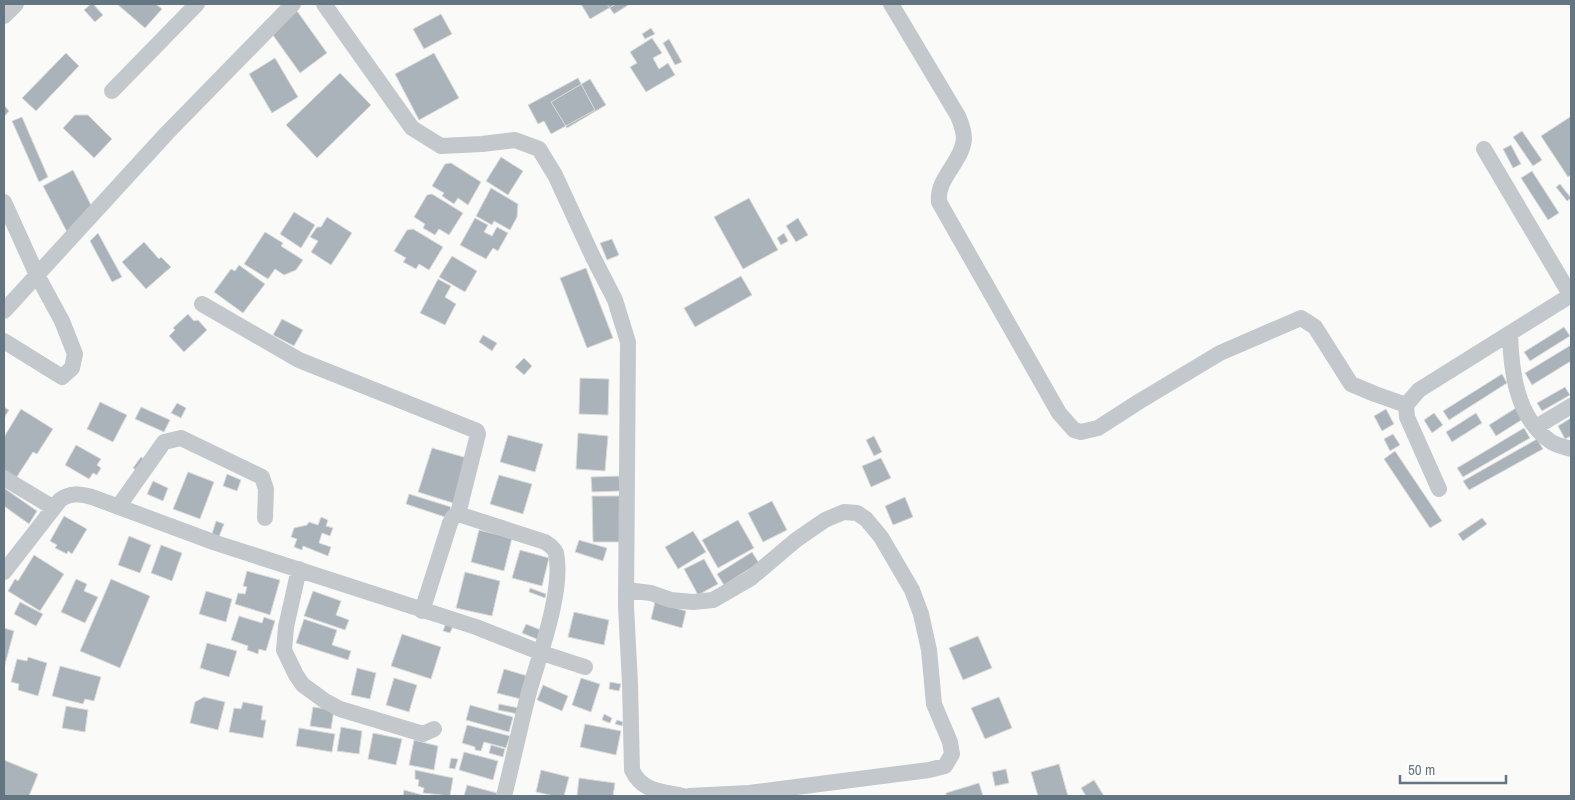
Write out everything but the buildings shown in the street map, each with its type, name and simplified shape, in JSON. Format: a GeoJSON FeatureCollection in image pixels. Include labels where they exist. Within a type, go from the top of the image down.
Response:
{"type":"FeatureCollection","features":[{"type":"Feature","properties":{"kind":"street"},"geometry":{"type":"LineString","coordinates":[[4,16],[16,4]]}},
{"type":"Feature","properties":{"kind":"street"},"geometry":{"type":"LineString","coordinates":[[112,91],[197,4]]}},
{"type":"Feature","properties":{"kind":"street"},"geometry":{"type":"LineString","coordinates":[[4,311],[167,133],[293,4]]}},
{"type":"Feature","properties":{"kind":"street"},"geometry":{"type":"LineString","coordinates":[[324,4],[412,128],[442,146],[515,140],[539,149],[555,175],[615,300],[628,342],[626,590],[632,770],[636,780],[644,786],[683,796]]}},
{"type":"Feature","properties":{"kind":"street"},"geometry":{"type":"LineString","coordinates":[[891,4],[958,116],[963,128],[964,140],[960,152],[940,187],[939,202],[1059,413],[1074,430],[1081,432],[1098,428],[1140,400],[1220,353],[1301,318],[1315,327],[1351,384],[1374,394],[1406,404]]}},
{"type":"Feature","properties":{"kind":"street"},"geometry":{"type":"LineString","coordinates":[[1439,490],[1407,417],[1406,404],[1419,390],[1571,296],[1484,148]]}},
{"type":"Feature","properties":{"kind":"street"},"geometry":{"type":"LineString","coordinates":[[4,202],[37,275],[62,321],[75,354],[72,368],[62,376],[4,341]]}},
{"type":"Feature","properties":{"kind":"street"},"geometry":{"type":"LineString","coordinates":[[202,304],[299,360],[477,431],[478,434],[458,514]]}},
{"type":"Feature","properties":{"kind":"street"},"geometry":{"type":"LineString","coordinates":[[1510,333],[1511,361],[1517,390],[1525,411],[1550,442],[1571,449]]}},
{"type":"Feature","properties":{"kind":"street"},"geometry":{"type":"LineString","coordinates":[[1536,427],[1571,406]]}},
{"type":"Feature","properties":{"kind":"street"},"geometry":{"type":"LineString","coordinates":[[118,507],[164,442],[182,438],[262,477],[266,489],[265,518]]}},
{"type":"Feature","properties":{"kind":"street"},"geometry":{"type":"LineString","coordinates":[[4,478],[54,508]]}},
{"type":"Feature","properties":{"kind":"street"},"geometry":{"type":"LineString","coordinates":[[4,572],[54,508],[67,495],[76,494],[92,497],[216,543],[476,627],[542,653],[585,667]]}},
{"type":"Feature","properties":{"kind":"street"},"geometry":{"type":"LineString","coordinates":[[626,590],[651,593],[671,600],[693,602],[713,600],[751,578],[796,540],[825,520],[844,512],[857,513],[866,519],[881,537],[912,590],[921,614],[929,650],[934,704],[950,742],[952,754],[944,766],[929,770],[749,792],[689,796]]}},
{"type":"Feature","properties":{"kind":"street"},"geometry":{"type":"LineString","coordinates":[[422,611],[452,517],[458,514],[546,542],[554,549],[556,554],[557,582],[542,653],[530,691],[504,796]]}},
{"type":"Feature","properties":{"kind":"street"},"geometry":{"type":"LineString","coordinates":[[299,569],[286,628],[284,650],[303,685],[315,695],[340,709],[423,734],[434,730]]}}]}
